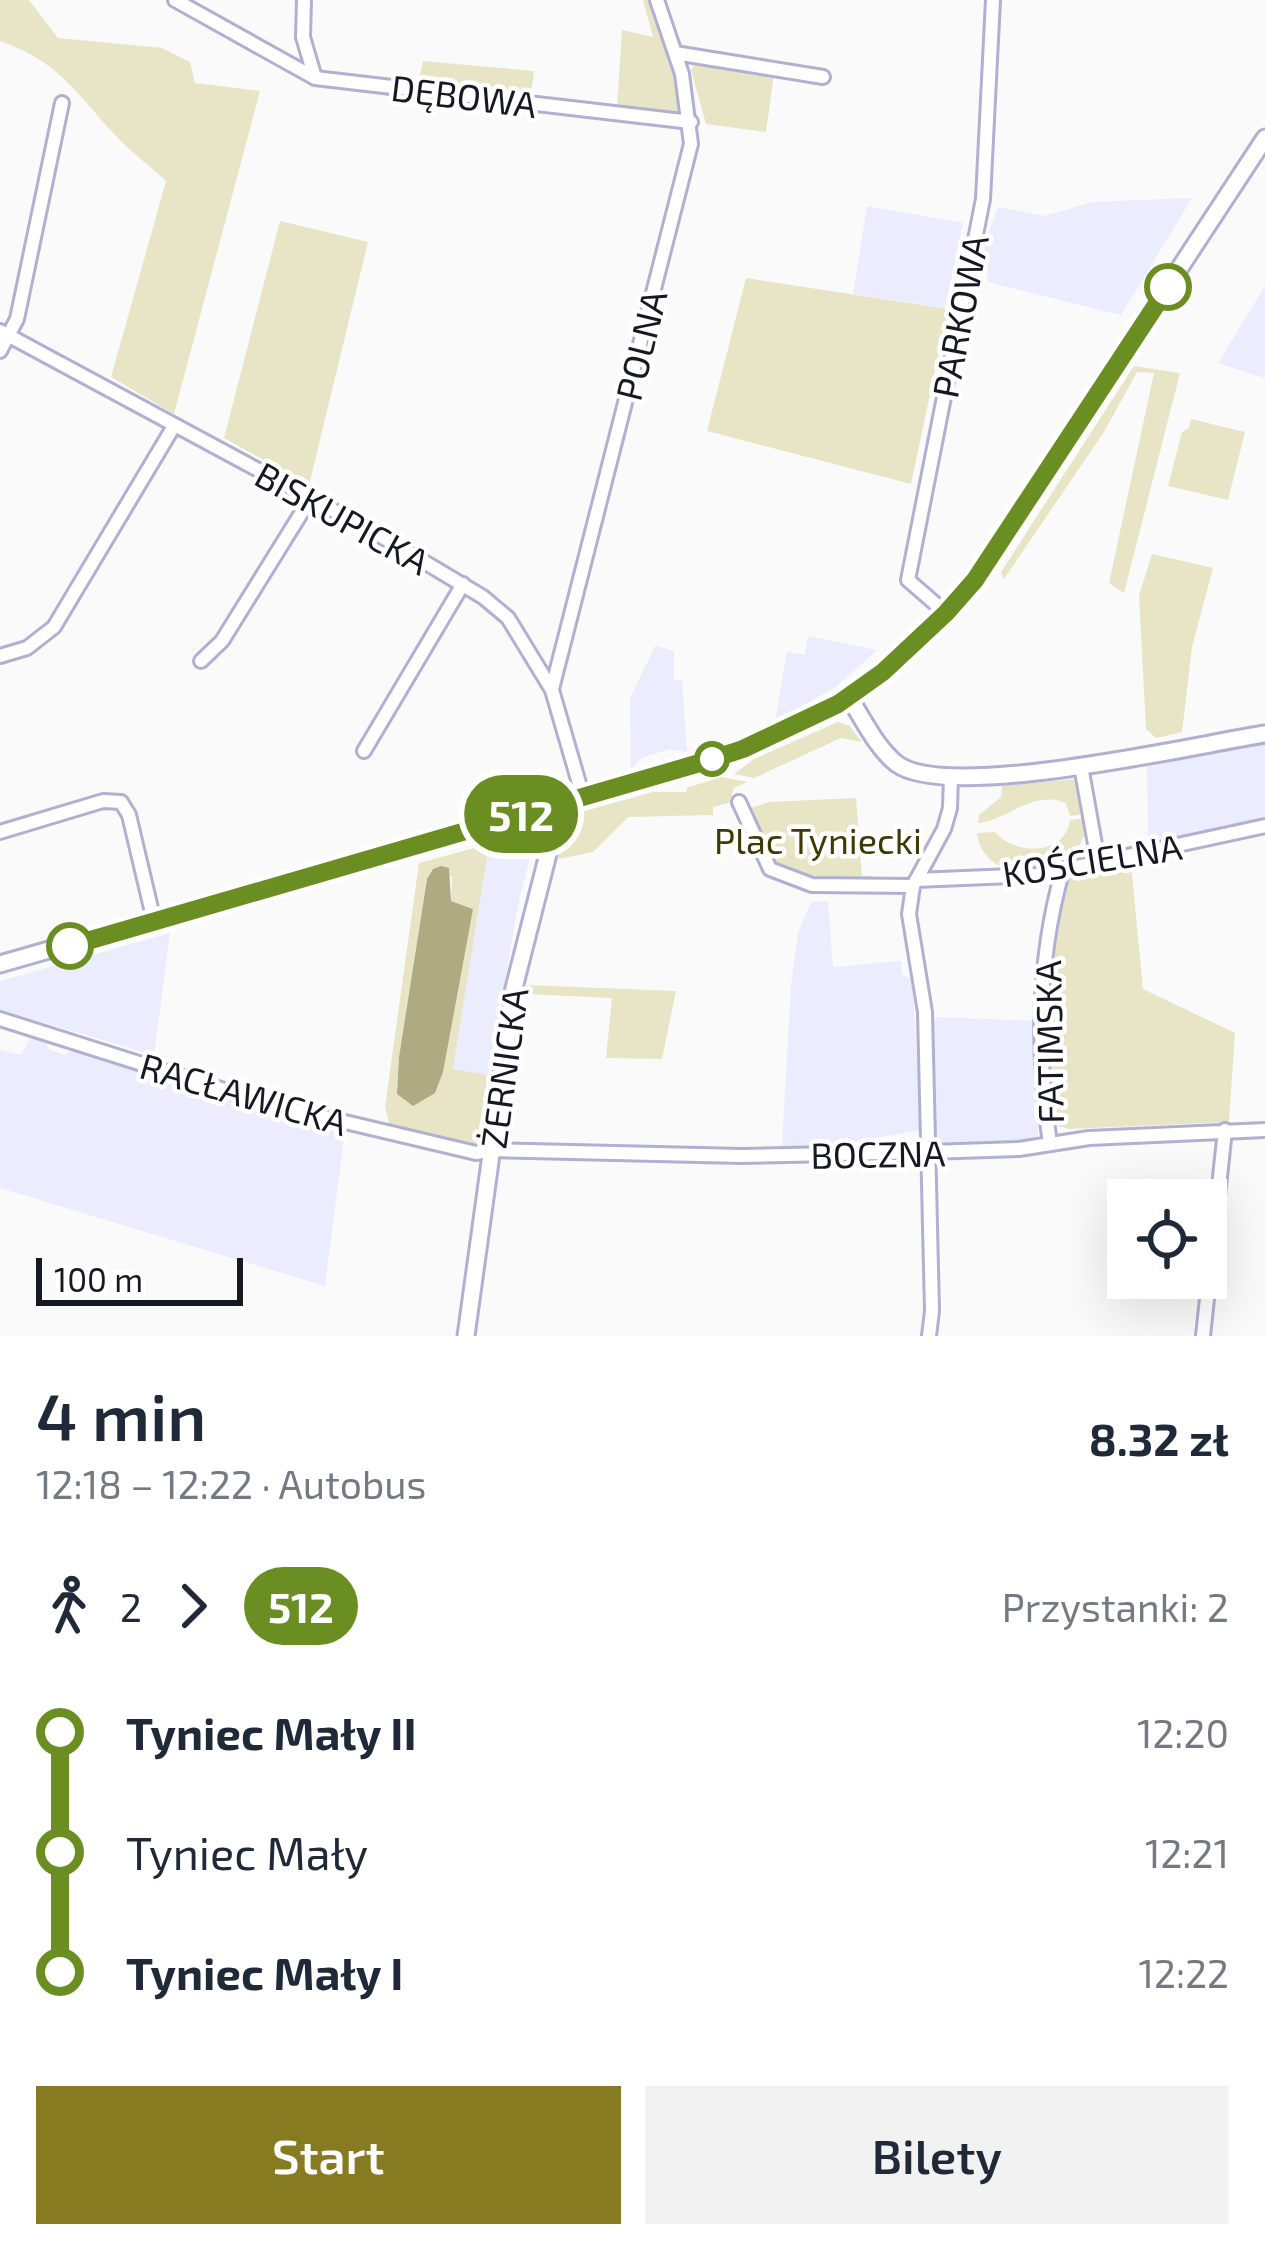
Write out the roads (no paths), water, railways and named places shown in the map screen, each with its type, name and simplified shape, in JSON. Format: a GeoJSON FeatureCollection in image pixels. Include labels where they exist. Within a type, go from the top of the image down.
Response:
{"type":"FeatureCollection","features":[{"type":"Feature","properties":{"kind":"street"},"geometry":{"type":"LineString","coordinates":[[175,0],[315,78]]}},
{"type":"Feature","properties":{"kind":"street"},"geometry":{"type":"LineString","coordinates":[[304,0],[304,37],[315,78]]}},
{"type":"Feature","properties":{"kind":"street","name":"POLNA"},"geometry":{"type":"LineString","coordinates":[[552,690],[692,144],[692,122],[657,0]]}},
{"type":"Feature","properties":{"kind":"street","name":"PARKOWA"},"geometry":{"type":"LineString","coordinates":[[946,613],[908,580],[983,200],[993,0]]}},
{"type":"Feature","properties":{"kind":"street"},"geometry":{"type":"LineString","coordinates":[[675,53],[823,76]]}},
{"type":"Feature","properties":{"kind":"street","name":"DĘBOWA"},"geometry":{"type":"LineString","coordinates":[[315,78],[692,122]]}},
{"type":"Feature","properties":{"kind":"street"},"geometry":{"type":"LineString","coordinates":[[0,351],[4,333],[16,319],[62,104]]}},
{"type":"Feature","properties":{"kind":"street"},"geometry":{"type":"LineString","coordinates":[[0,964],[743,749],[848,696],[883,672],[975,580],[1265,138]]}},
{"type":"Feature","properties":{"kind":"street","name":"BISKUPICKA"},"geometry":{"type":"LineString","coordinates":[[4,333],[463,584],[508,618],[552,690],[583,797]]}},
{"type":"Feature","properties":{"kind":"street"},"geometry":{"type":"LineString","coordinates":[[0,656],[27,648],[54,628],[174,426]]}},
{"type":"Feature","properties":{"kind":"street"},"geometry":{"type":"LineString","coordinates":[[201,662],[222,641],[310,499]]}},
{"type":"Feature","properties":{"kind":"street"},"geometry":{"type":"LineString","coordinates":[[364,751],[463,584]]}},
{"type":"Feature","properties":{"kind":"street"},"geometry":{"type":"LineString","coordinates":[[848,696],[894,762],[914,773],[1033,775],[1265,734]]}},
{"type":"Feature","properties":{"kind":"street"},"geometry":{"type":"LineString","coordinates":[[1081,766],[1098,861]]}},
{"type":"Feature","properties":{"kind":"street"},"geometry":{"type":"LineString","coordinates":[[929,1336],[925,1012],[909,914],[915,883],[944,829],[951,776]]}},
{"type":"Feature","properties":{"kind":"street"},"geometry":{"type":"LineString","coordinates":[[0,832],[104,801],[121,802],[129,815],[154,921]]}},
{"type":"Feature","properties":{"kind":"street","name":"KOŚCIELNA"},"geometry":{"type":"LineString","coordinates":[[739,802],[770,869],[812,885],[1039,875],[1265,826]]}},
{"type":"Feature","properties":{"kind":"street","name":"ŻERNICKA"},"geometry":{"type":"LineString","coordinates":[[466,1336],[525,934],[561,803]]}},
{"type":"Feature","properties":{"kind":"street","name":"FATIMSKA"},"geometry":{"type":"LineString","coordinates":[[1050,1144],[1039,987],[1048,921],[1063,869]]}},
{"type":"Feature","properties":{"kind":"street","name":"RACŁAWICKA"},"geometry":{"type":"LineString","coordinates":[[0,1019],[265,1103],[443,1147],[476,1153],[491,1150]]}},
{"type":"Feature","properties":{"kind":"street"},"geometry":{"type":"LineString","coordinates":[[1203,1336],[1226,1130]]}},
{"type":"Feature","properties":{"kind":"street","name":"BOCZNA"},"geometry":{"type":"LineString","coordinates":[[491,1150],[742,1156],[930,1152],[1265,1130]]}},
{"type":"Feature","properties":{"kind":"park label","name":"Plac Tyniecki"},"geometry":{"type":"Point","coordinates":[818,839]}}]}
